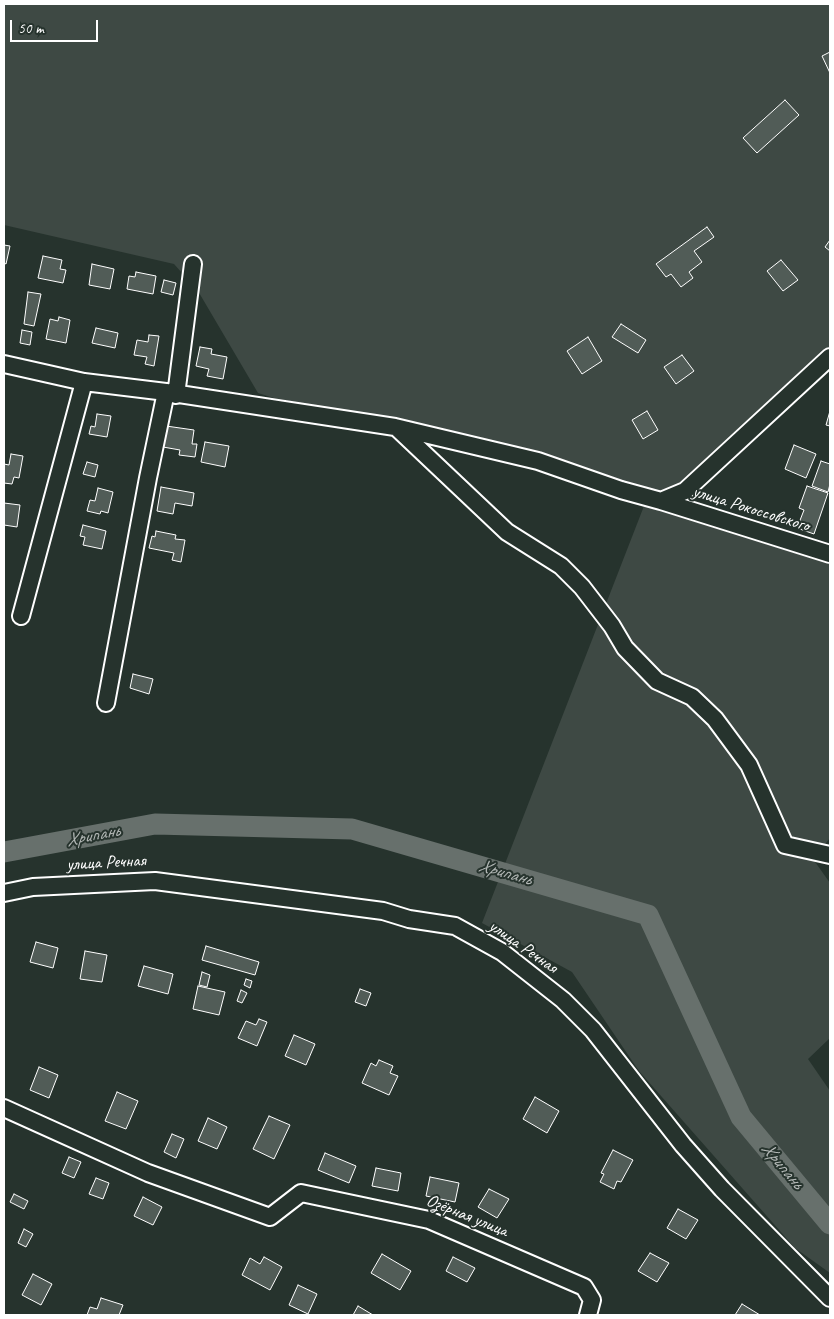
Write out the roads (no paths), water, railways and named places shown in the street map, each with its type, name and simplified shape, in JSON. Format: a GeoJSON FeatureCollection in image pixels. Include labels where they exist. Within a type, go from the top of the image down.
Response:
{"type":"FeatureCollection","features":[{"type":"Feature","properties":{"kind":"street"},"geometry":{"type":"LineString","coordinates":[[106,703],[148,478],[171,393],[193,264]]}},
{"type":"Feature","properties":{"kind":"street"},"geometry":{"type":"LineString","coordinates":[[661,501],[685,491],[830,357]]}},
{"type":"Feature","properties":{"kind":"street","name":"улица Рокоссовского"},"geometry":{"type":"LineString","coordinates":[[4,364],[84,382],[171,393],[396,427],[538,461],[621,490],[830,554]]}},
{"type":"Feature","properties":{"kind":"street"},"geometry":{"type":"LineString","coordinates":[[22,616],[84,382]]}},
{"type":"Feature","properties":{"kind":"street"},"geometry":{"type":"LineString","coordinates":[[396,427],[507,532],[561,566],[582,588],[612,626],[625,648],[657,681],[692,698],[715,720],[749,765],[785,845],[830,855]]}},
{"type":"Feature","properties":{"kind":"street","name":"улица Речная"},"geometry":{"type":"LineString","coordinates":[[4,893],[33,887],[155,881],[384,911],[417,920],[455,926],[502,952],[563,1000],[593,1030],[678,1138],[722,1189],[830,1298]]}},
{"type":"Feature","properties":{"kind":"street","name":"Озёрная улица"},"geometry":{"type":"LineString","coordinates":[[4,1108],[148,1173],[270,1216],[301,1193],[429,1220],[584,1287],[592,1300],[588,1315]]}},
{"type":"Feature","properties":{"kind":"waterway","name":"Хрипань"},"geometry":{"type":"LineString","coordinates":[[4,852],[155,824],[352,829],[648,915],[741,1117],[830,1224]]}}]}
